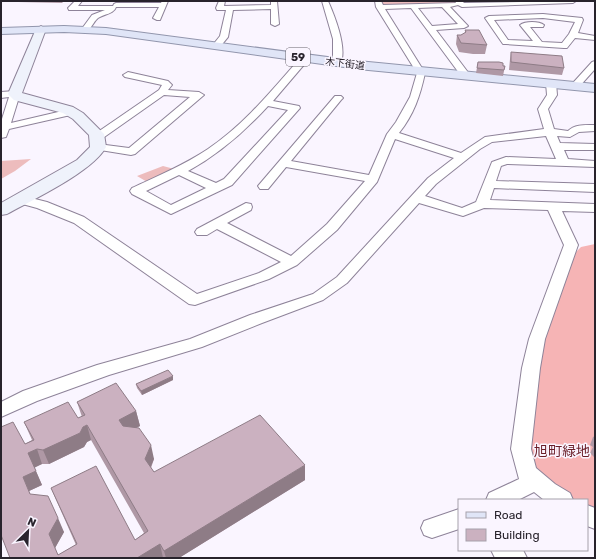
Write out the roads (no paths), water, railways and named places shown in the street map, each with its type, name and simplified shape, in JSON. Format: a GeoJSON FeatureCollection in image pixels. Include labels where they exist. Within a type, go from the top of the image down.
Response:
{"type":"FeatureCollection","features":[{"type":"Feature","properties":{"kind":"main road","name":"木下街道"},"geometry":{"type":"LineString","coordinates":[[1,31],[41,29],[121,33],[337,63],[595,88]]}},
{"type":"Feature","properties":{"kind":"street"},"geometry":{"type":"LineString","coordinates":[[79,1],[72,8],[164,3],[157,18]]}},
{"type":"Feature","properties":{"kind":"street"},"geometry":{"type":"LineString","coordinates":[[222,1],[220,8],[230,8],[248,4],[274,4],[275,24]]}},
{"type":"Feature","properties":{"kind":"street"},"geometry":{"type":"LineString","coordinates":[[324,1],[329,12],[338,44],[337,63]]}},
{"type":"Feature","properties":{"kind":"street"},"geometry":{"type":"LineString","coordinates":[[379,4],[445,6],[460,3],[574,1]]}},
{"type":"Feature","properties":{"kind":"street"},"geometry":{"type":"LineString","coordinates":[[502,12],[549,11],[555,9],[544,2]]}},
{"type":"Feature","properties":{"kind":"street"},"geometry":{"type":"LineString","coordinates":[[19,199],[42,205],[79,220],[195,300],[264,276],[292,262],[332,227],[373,179],[392,134],[401,123],[415,97],[421,73],[379,4]]}},
{"type":"Feature","properties":{"kind":"street"},"geometry":{"type":"LineString","coordinates":[[85,30],[95,17],[110,12],[117,5]]}},
{"type":"Feature","properties":{"kind":"street"},"geometry":{"type":"LineString","coordinates":[[413,6],[465,75]]}},
{"type":"Feature","properties":{"kind":"street"},"geometry":{"type":"LineString","coordinates":[[430,28],[464,26],[445,6]]}},
{"type":"Feature","properties":{"kind":"street"},"geometry":{"type":"LineString","coordinates":[[216,46],[224,37],[230,8]]}},
{"type":"Feature","properties":{"kind":"street"},"geometry":{"type":"LineString","coordinates":[[543,16],[578,20],[564,46],[540,45],[506,42],[489,18],[543,16]]}},
{"type":"Feature","properties":{"kind":"street"},"geometry":{"type":"LineString","coordinates":[[540,45],[524,25],[549,25]]}},
{"type":"Feature","properties":{"kind":"street"},"geometry":{"type":"LineString","coordinates":[[1,139],[8,94],[41,29]]}},
{"type":"Feature","properties":{"kind":"street"},"geometry":{"type":"LineString","coordinates":[[572,30],[595,38]]}},
{"type":"Feature","properties":{"kind":"street"},"geometry":{"type":"LineString","coordinates":[[267,103],[295,108],[228,182],[171,210],[136,191],[179,171],[222,144],[267,103],[305,58]]}},
{"type":"Feature","properties":{"kind":"street"},"geometry":{"type":"LineString","coordinates":[[576,86],[595,64]]}},
{"type":"Feature","properties":{"kind":"street"},"geometry":{"type":"LineString","coordinates":[[97,142],[162,92],[167,85],[165,83],[128,75]]}},
{"type":"Feature","properties":{"kind":"street"},"geometry":{"type":"LineString","coordinates":[[551,83],[552,95],[543,109],[550,132],[564,163]]}},
{"type":"Feature","properties":{"kind":"street"},"geometry":{"type":"LineString","coordinates":[[97,142],[131,152],[199,95],[162,92]]}},
{"type":"Feature","properties":{"kind":"street"},"geometry":{"type":"LineString","coordinates":[[1,210],[83,163],[95,152],[97,142],[96,134],[78,116],[68,110],[8,94]]}},
{"type":"Feature","properties":{"kind":"street"},"geometry":{"type":"LineString","coordinates":[[264,186],[338,98]]}},
{"type":"Feature","properties":{"kind":"street"},"geometry":{"type":"LineString","coordinates":[[3,128],[71,112]]}},
{"type":"Feature","properties":{"kind":"street"},"geometry":{"type":"LineString","coordinates":[[1,410],[30,396],[88,375],[196,343],[256,319],[318,297],[342,280],[358,264],[432,181],[462,157],[489,139],[550,132],[570,134],[575,128],[595,128]]}},
{"type":"Feature","properties":{"kind":"street"},"geometry":{"type":"LineString","coordinates":[[392,134],[462,157]]}},
{"type":"Feature","properties":{"kind":"street"},"geometry":{"type":"LineString","coordinates":[[556,146],[595,147]]}},
{"type":"Feature","properties":{"kind":"street"},"geometry":{"type":"LineString","coordinates":[[482,204],[496,164],[500,162],[506,160],[595,164]]}},
{"type":"Feature","properties":{"kind":"street"},"geometry":{"type":"LineString","coordinates":[[284,163],[373,179]]}},
{"type":"Feature","properties":{"kind":"street"},"geometry":{"type":"LineString","coordinates":[[179,171],[216,188]]}},
{"type":"Feature","properties":{"kind":"street"},"geometry":{"type":"LineString","coordinates":[[489,184],[595,188]]}},
{"type":"Feature","properties":{"kind":"street"},"geometry":{"type":"LineString","coordinates":[[417,198],[463,212],[482,204],[595,208]]}},
{"type":"Feature","properties":{"kind":"street"},"geometry":{"type":"LineString","coordinates":[[553,206],[571,245],[537,339],[530,368],[521,449],[527,473],[535,481],[560,499]]}},
{"type":"Feature","properties":{"kind":"street"},"geometry":{"type":"LineString","coordinates":[[202,232],[246,207]]}},
{"type":"Feature","properties":{"kind":"street"},"geometry":{"type":"LineString","coordinates":[[218,224],[292,262]]}},
{"type":"Feature","properties":{"kind":"street"},"geometry":{"type":"LineString","coordinates":[[499,499],[535,481]]}},
{"type":"Feature","properties":{"kind":"street"},"geometry":{"type":"LineString","coordinates":[[432,528],[458,521]]}},
{"type":"Feature","properties":{"kind":"street"},"geometry":{"type":"LineString","coordinates":[[504,551],[515,558]]}},
{"type":"Feature","properties":{"kind":"park label","name":"旭町緑地"},"geometry":{"type":"Point","coordinates":[562,451]}}]}
